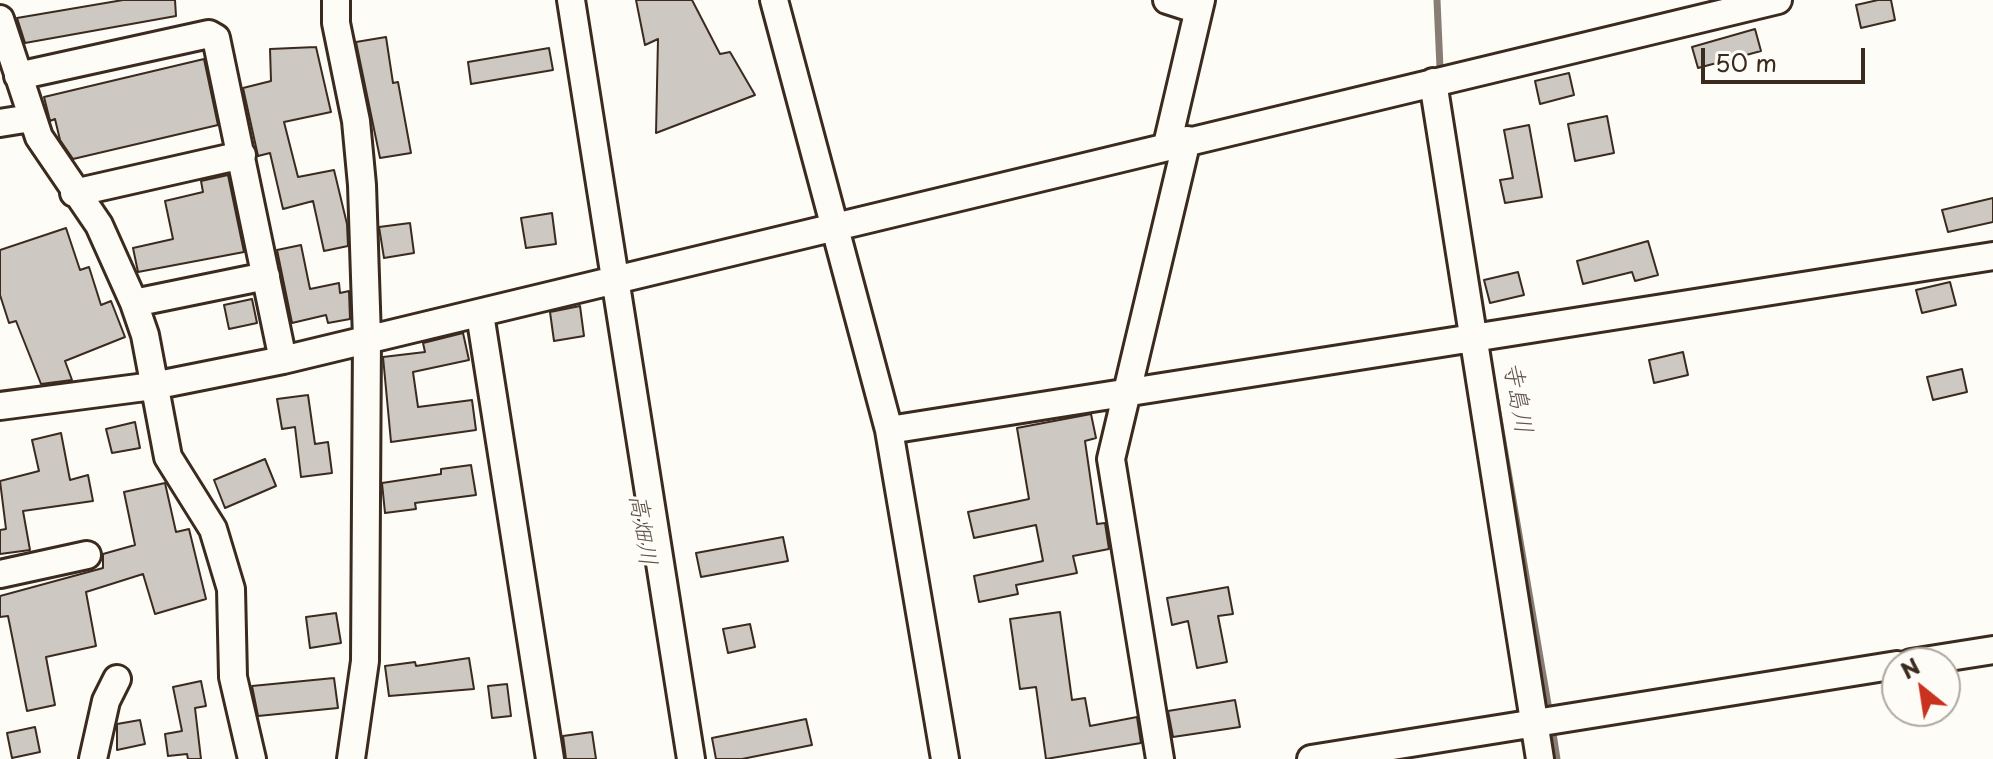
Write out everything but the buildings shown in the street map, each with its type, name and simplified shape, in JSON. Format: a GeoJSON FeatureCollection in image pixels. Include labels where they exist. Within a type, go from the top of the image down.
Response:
{"type":"FeatureCollection","features":[{"type":"Feature","properties":{"kind":"street"},"geometry":{"type":"LineString","coordinates":[[336,0],[336,23],[356,121],[362,185],[367,338],[365,661],[351,759]]}},
{"type":"Feature","properties":{"kind":"street"},"geometry":{"type":"LineString","coordinates":[[571,0],[691,759]]}},
{"type":"Feature","properties":{"kind":"street"},"geometry":{"type":"LineString","coordinates":[[774,0],[889,430],[945,759]]}},
{"type":"Feature","properties":{"kind":"street"},"geometry":{"type":"LineString","coordinates":[[1160,759],[1111,459],[1177,142],[1200,5],[1167,0]]}},
{"type":"Feature","properties":{"kind":"street"},"geometry":{"type":"LineString","coordinates":[[0,406],[153,386],[283,360],[836,229],[1177,142],[1778,0]]}},
{"type":"Feature","properties":{"kind":"street"},"geometry":{"type":"LineString","coordinates":[[0,19],[31,118],[74,193],[99,225],[134,303],[145,335],[168,457],[213,529],[231,589],[233,677],[252,759]]}},
{"type":"Feature","properties":{"kind":"street"},"geometry":{"type":"LineString","coordinates":[[18,76],[209,34],[220,45],[283,360]]}},
{"type":"Feature","properties":{"kind":"street"},"geometry":{"type":"LineString","coordinates":[[1433,82],[1481,337],[1540,759]]}},
{"type":"Feature","properties":{"kind":"street"},"geometry":{"type":"LineString","coordinates":[[0,123],[31,118]]}},
{"type":"Feature","properties":{"kind":"street"},"geometry":{"type":"LineString","coordinates":[[74,193],[242,155]]}},
{"type":"Feature","properties":{"kind":"street"},"geometry":{"type":"LineString","coordinates":[[889,430],[1993,256]]}},
{"type":"Feature","properties":{"kind":"street"},"geometry":{"type":"LineString","coordinates":[[134,303],[266,276]]}},
{"type":"Feature","properties":{"kind":"street"},"geometry":{"type":"LineString","coordinates":[[480,314],[550,759]]}},
{"type":"Feature","properties":{"kind":"street"},"geometry":{"type":"LineString","coordinates":[[0,574],[87,555]]}},
{"type":"Feature","properties":{"kind":"street"},"geometry":{"type":"LineString","coordinates":[[1961,660],[1992,658]]}},
{"type":"Feature","properties":{"kind":"street"},"geometry":{"type":"LineString","coordinates":[[1311,759],[1881,668]]}},
{"type":"Feature","properties":{"kind":"street"},"geometry":{"type":"LineString","coordinates":[[93,759],[96,736],[117,679]]}},
{"type":"Feature","properties":{"kind":"waterway","name":"寺島川"},"geometry":{"type":"LineString","coordinates":[[1437,0],[1440,68]]}},
{"type":"Feature","properties":{"kind":"waterway","name":"寺島川"},"geometry":{"type":"LineString","coordinates":[[1495,395],[1549,710]]}},
{"type":"Feature","properties":{"kind":"waterway","name":"寺島川"},"geometry":{"type":"LineString","coordinates":[[1552,727],[1557,759]]}},
{"type":"Feature","properties":{"kind":"water label","name":"高畑川"},"geometry":{"type":"Point","coordinates":[642,530]}}]}
